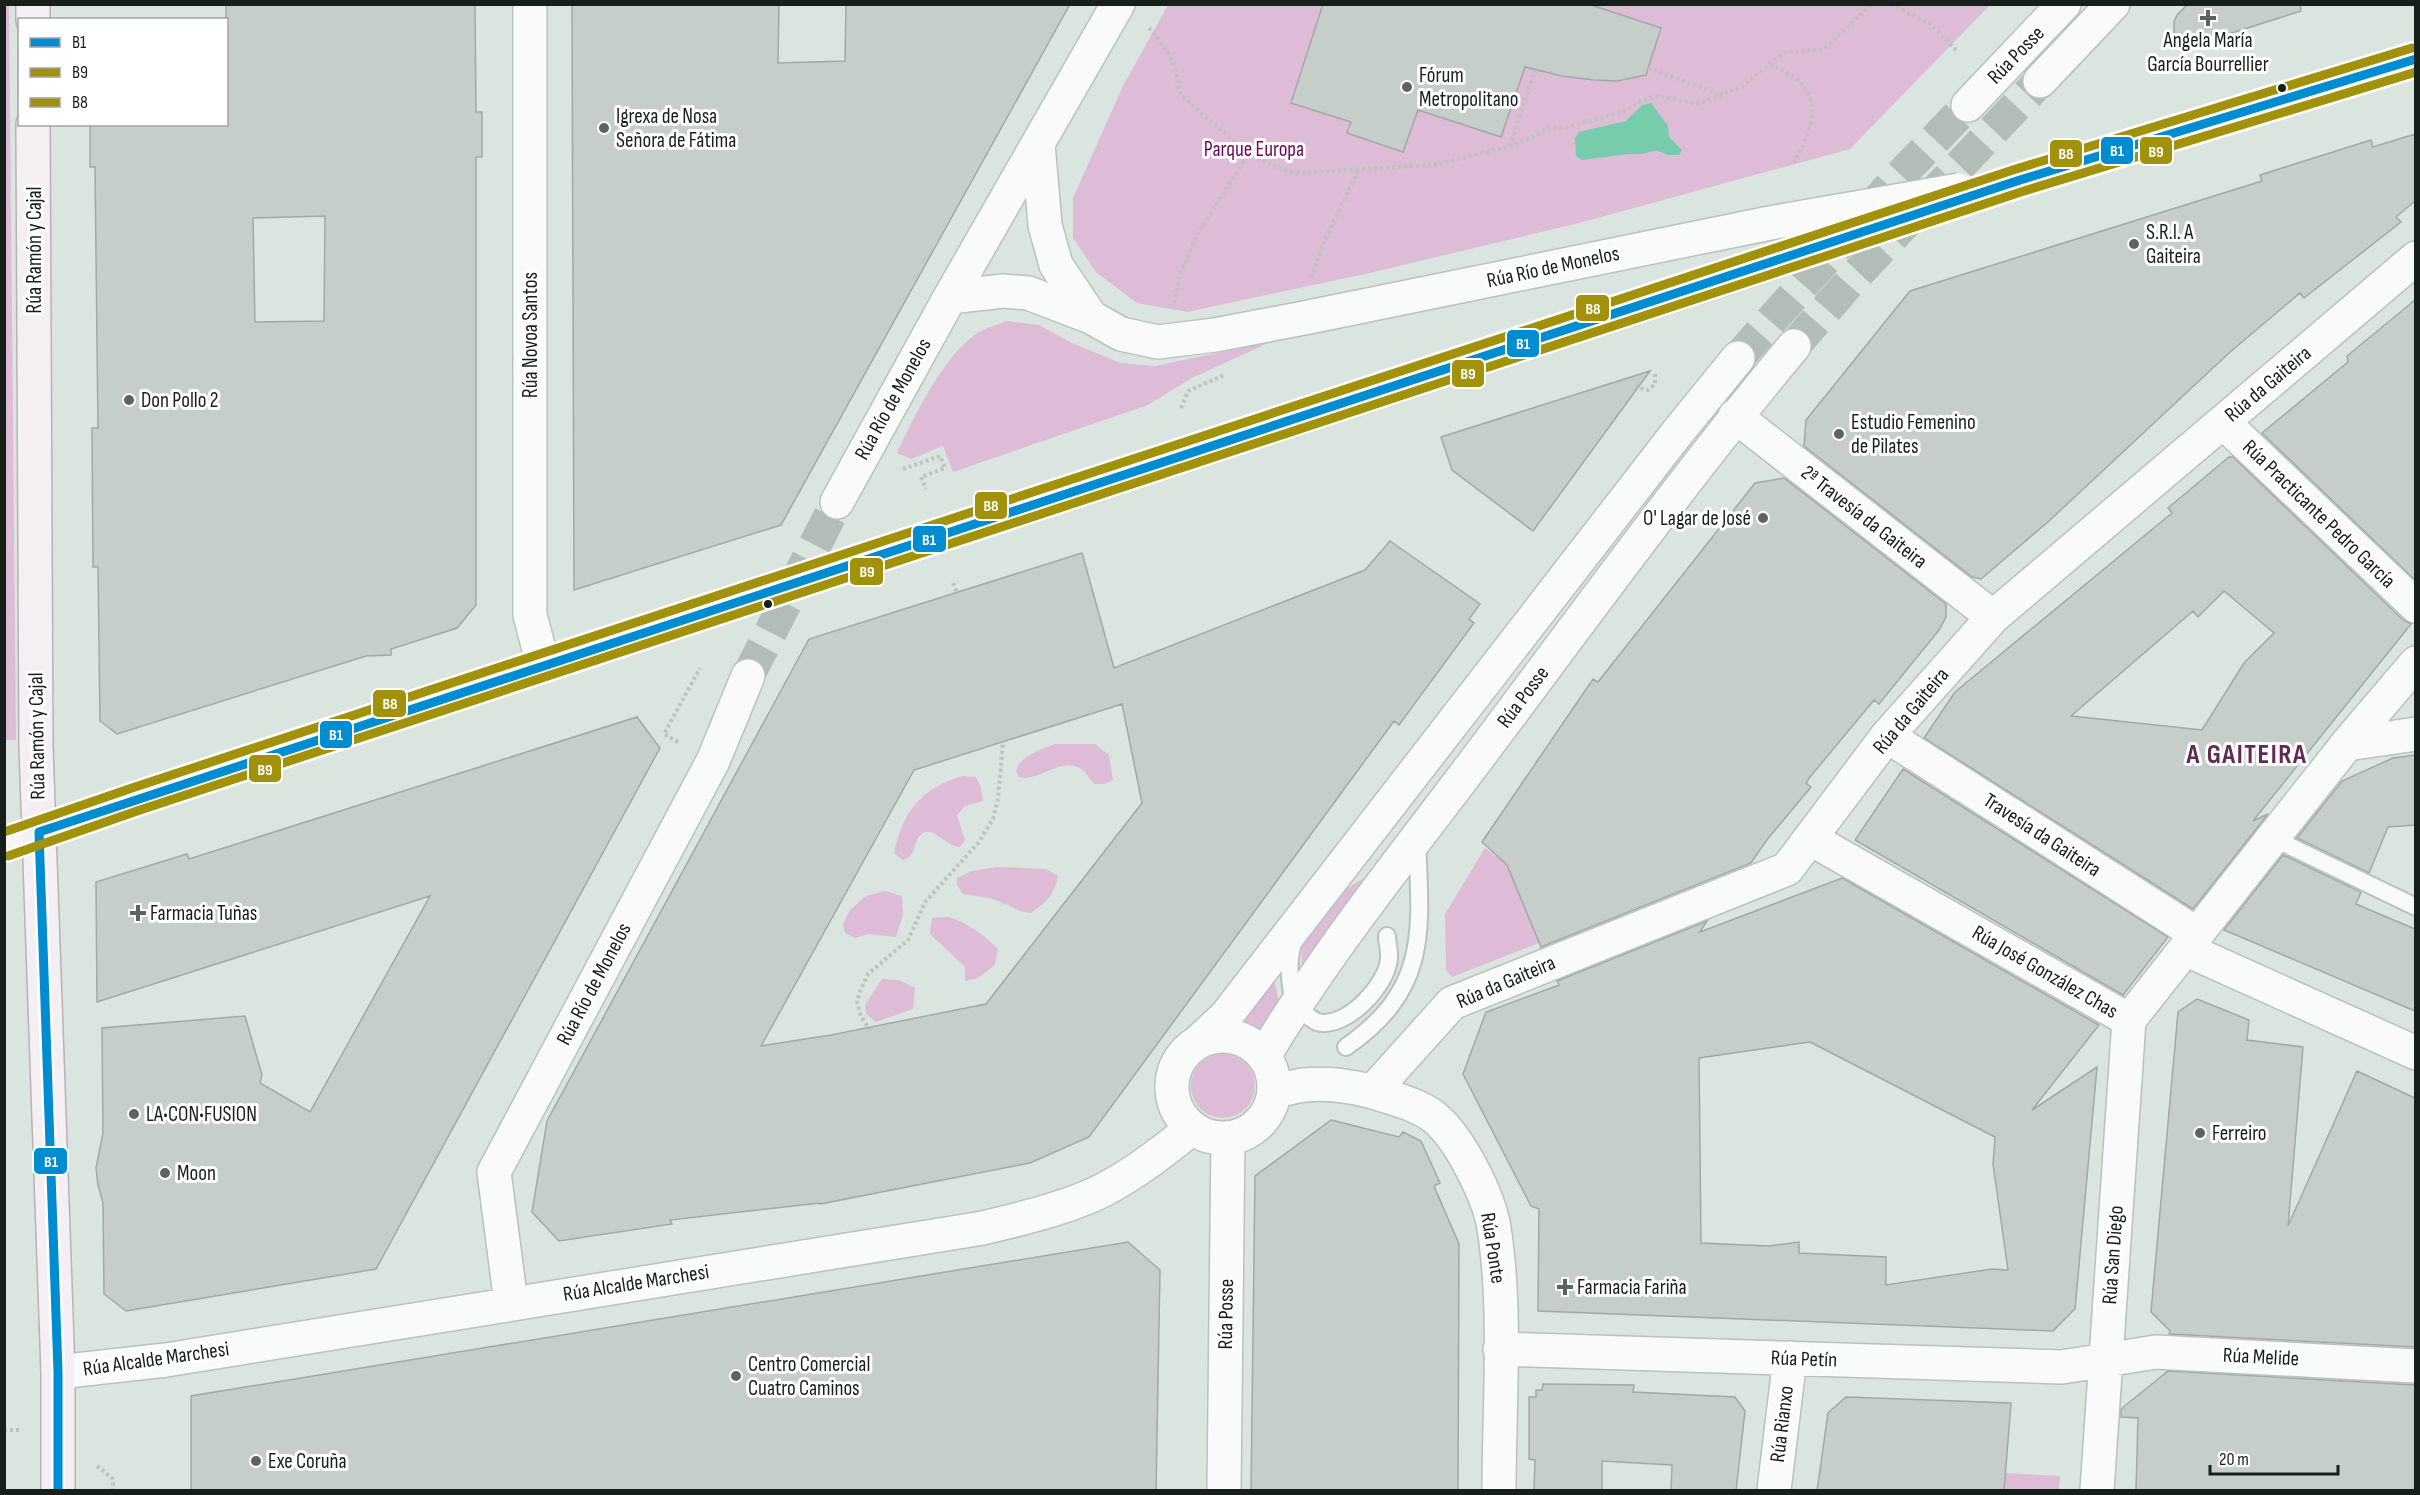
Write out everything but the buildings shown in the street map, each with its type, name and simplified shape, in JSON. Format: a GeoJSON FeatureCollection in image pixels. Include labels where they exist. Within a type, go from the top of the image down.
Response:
{"type":"FeatureCollection","features":[{"type":"Feature","properties":{"kind":"main road","name":"Rúa Ramón y Cajal"},"geometry":{"type":"LineString","coordinates":[[33,126],[36,735],[58,1372],[58,1491]]}},
{"type":"Feature","properties":{"kind":"street","name":"Rúa Novoa Santos"},"geometry":{"type":"LineString","coordinates":[[530,4],[530,615],[543,665]]}},
{"type":"Feature","properties":{"kind":"street","name":"Rúa Río de Monelos"},"geometry":{"type":"LineString","coordinates":[[837,502],[950,297],[1118,4]]}},
{"type":"Feature","properties":{"kind":"street","name":"Rúa Posse"},"geometry":{"type":"LineString","coordinates":[[1968,105],[2064,4]]}},
{"type":"Feature","properties":{"kind":"street","name":"Rúa Posse"},"geometry":{"type":"LineString","coordinates":[[2040,81],[2113,4]]}},
{"type":"Feature","properties":{"kind":"street"},"geometry":{"type":"LineString","coordinates":[[4,845],[543,665],[2020,180],[2415,59]]}},
{"type":"Feature","properties":{"kind":"street","name":"Rúa Río de Monelos"},"geometry":{"type":"LineString","coordinates":[[1038,144],[1045,225],[1056,265],[1091,317]]}},
{"type":"Feature","properties":{"kind":"street","name":"Rúa Río de Monelos"},"geometry":{"type":"LineString","coordinates":[[950,297],[1003,291],[1028,293],[1091,317],[1121,334],[1158,342],[1215,335],[1774,222],[2020,180]]}},
{"type":"Feature","properties":{"kind":"street","name":"Rúa da Gaiteira"},"geometry":{"type":"LineString","coordinates":[[1373,1091],[1452,1003],[1787,869],[1887,736],[1993,617],[2415,259]]}},
{"type":"Feature","properties":{"kind":"street","name":"Rúa Posse"},"geometry":{"type":"LineString","coordinates":[[1264,1056],[1294,1005],[1417,839],[1735,416],[1794,346]]}},
{"type":"Feature","properties":{"kind":"street","name":"Rúa Posse"},"geometry":{"type":"LineString","coordinates":[[1196,1044],[1226,1016],[1738,358]]}},
{"type":"Feature","properties":{"kind":"street","name":"2ª Travesía da Gaiteira"},"geometry":{"type":"LineString","coordinates":[[1735,416],[1993,617]]}},
{"type":"Feature","properties":{"kind":"street","name":"Rúa Practicante Pedro García"},"geometry":{"type":"LineString","coordinates":[[2223,422],[2415,606]]}},
{"type":"Feature","properties":{"kind":"street","name":"Rúa José González Chas"},"geometry":{"type":"LineString","coordinates":[[1810,838],[2129,1020],[2347,744],[2415,663]]}},
{"type":"Feature","properties":{"kind":"street","name":"Rúa Río de Monelos"},"geometry":{"type":"LineString","coordinates":[[511,1303],[494,1172],[713,760],[748,676]]}},
{"type":"Feature","properties":{"kind":"street"},"geometry":{"type":"LineString","coordinates":[[2347,744],[2415,734]]}},
{"type":"Feature","properties":{"kind":"street","name":"Travesía da Gaiteira"},"geometry":{"type":"LineString","coordinates":[[1887,736],[2191,941],[2415,1053]]}},
{"type":"Feature","properties":{"kind":"street","name":"Rúa San Diego"},"geometry":{"type":"LineString","coordinates":[[2097,1491],[2129,1020]]}},
{"type":"Feature","properties":{"kind":"street"},"geometry":{"type":"LineString","coordinates":[[1224,1036],[1240,1039],[1253,1046],[1264,1056],[1273,1080],[1274,1092],[1270,1106],[1259,1123],[1242,1135],[1215,1138],[1192,1128],[1175,1106],[1172,1078],[1185,1053],[1196,1044],[1210,1038],[1224,1036]]}},
{"type":"Feature","properties":{"kind":"street","name":"Rúa Ponte"},"geometry":{"type":"LineString","coordinates":[[1274,1092],[1304,1085],[1344,1086],[1373,1091],[1416,1106],[1434,1117],[1449,1131],[1477,1177],[1494,1226],[1500,1296],[1499,1491]]}},
{"type":"Feature","properties":{"kind":"street","name":"Rúa Alcalde Marchesi"},"geometry":{"type":"LineString","coordinates":[[58,1372],[166,1360],[983,1228],[1038,1214],[1094,1194],[1145,1164],[1192,1128]]}},
{"type":"Feature","properties":{"kind":"street","name":"Rúa Posse"},"geometry":{"type":"LineString","coordinates":[[1224,1491],[1228,1138]]}},
{"type":"Feature","properties":{"kind":"street","name":"Rúa Petín"},"geometry":{"type":"LineString","coordinates":[[1500,1349],[2062,1367],[2107,1358]]}},
{"type":"Feature","properties":{"kind":"street","name":"Rúa Melide"},"geometry":{"type":"LineString","coordinates":[[2107,1358],[2156,1352],[2415,1366]]}},
{"type":"Feature","properties":{"kind":"street","name":"Rúa Rianxo"},"geometry":{"type":"LineString","coordinates":[[1774,1491],[1790,1358]]}},
{"type":"Feature","properties":{"kind":"lane"},"geometry":{"type":"LineString","coordinates":[[2273,838],[2415,907]]}},
{"type":"Feature","properties":{"kind":"lane"},"geometry":{"type":"LineString","coordinates":[[1346,1047],[1371,1029],[1392,1005],[1408,976],[1418,946],[1420,903],[1417,839]]}},
{"type":"Feature","properties":{"kind":"lane"},"geometry":{"type":"LineString","coordinates":[[1307,910],[1291,948],[1289,977],[1294,1005],[1317,1022],[1342,1020],[1371,996],[1384,974],[1389,959],[1387,936]]}},
{"type":"Feature","properties":{"kind":"path"},"geometry":{"type":"LineString","coordinates":[[1148,27],[1166,49],[1175,69],[1177,87],[1182,96],[1250,152],[1280,170],[1297,173],[1434,165],[1510,146],[1548,128],[1567,127],[1623,112],[1643,100],[1658,96],[1698,104],[1741,87],[1785,52],[1824,48],[1872,4]]}},
{"type":"Feature","properties":{"kind":"path"},"geometry":{"type":"LineString","coordinates":[[1891,4],[1930,24],[1956,50]]}},
{"type":"Feature","properties":{"kind":"path"},"geometry":{"type":"LineString","coordinates":[[1770,64],[1799,81],[1808,94],[1814,113],[1806,140],[1793,165]]}},
{"type":"Feature","properties":{"kind":"path"},"geometry":{"type":"LineString","coordinates":[[1648,68],[1724,95]]}},
{"type":"Feature","properties":{"kind":"path"},"geometry":{"type":"LineString","coordinates":[[1510,146],[1535,70]]}},
{"type":"Feature","properties":{"kind":"path"},"geometry":{"type":"LineString","coordinates":[[1173,308],[1180,275],[1198,233],[1250,152]]}},
{"type":"Feature","properties":{"kind":"path"},"geometry":{"type":"LineString","coordinates":[[1308,286],[1324,242],[1359,169]]}},
{"type":"Feature","properties":{"kind":"path"},"geometry":{"type":"LineString","coordinates":[[1637,383],[1641,388],[1648,390],[1656,381],[1655,374]]}},
{"type":"Feature","properties":{"kind":"path"},"geometry":{"type":"LineString","coordinates":[[903,469],[940,456],[945,468],[921,477],[926,489]]}},
{"type":"Feature","properties":{"kind":"path"},"geometry":{"type":"LineString","coordinates":[[953,583],[957,593]]}},
{"type":"Feature","properties":{"kind":"path"},"geometry":{"type":"LineString","coordinates":[[664,734],[700,668]]}},
{"type":"Feature","properties":{"kind":"path"},"geometry":{"type":"LineString","coordinates":[[870,1031],[861,1016],[857,1002],[860,991],[868,974],[908,940],[925,902],[962,864],[979,843],[993,819],[998,799],[1003,742]]}},
{"type":"Feature","properties":{"kind":"green space"},"geometry":{"type":"Polygon","coordinates":[[[4,5],[9,5],[16,740],[4,740],[4,5]]]}},
{"type":"Feature","properties":{"kind":"green space","name":"Parque Europa"},"geometry":{"type":"Polygon","coordinates":[[[1168,5],[1990,5],[1850,149],[1579,223],[1365,274],[1187,312],[1137,303],[1096,272],[1073,238],[1073,198],[1123,86],[1168,5]]]}},
{"type":"Feature","properties":{"kind":"green space"},"geometry":{"type":"Polygon","coordinates":[[[1006,321],[1039,325],[1072,343],[1121,363],[1155,366],[1270,342],[1190,379],[1148,405],[953,472],[943,446],[911,459],[897,453],[930,388],[952,357],[976,334],[1006,321]]]}},
{"type":"Feature","properties":{"kind":"green space"},"geometry":{"type":"Polygon","coordinates":[[[1055,744],[1095,744],[1109,755],[1113,780],[1104,784],[1094,784],[1081,769],[1066,765],[1027,778],[1019,777],[1016,771],[1022,761],[1055,744]]]}},
{"type":"Feature","properties":{"kind":"green space"},"geometry":{"type":"Polygon","coordinates":[[[962,776],[976,777],[983,801],[965,806],[957,815],[965,840],[960,847],[950,844],[933,833],[926,832],[919,836],[913,852],[907,858],[903,860],[894,853],[903,825],[916,804],[935,788],[962,776]]]}},
{"type":"Feature","properties":{"kind":"green space"},"geometry":{"type":"Polygon","coordinates":[[[1485,848],[1533,884],[1519,895],[1539,943],[1452,977],[1446,970],[1445,914],[1485,848]]]}},
{"type":"Feature","properties":{"kind":"green space"},"geometry":{"type":"Polygon","coordinates":[[[997,867],[1046,869],[1058,876],[1049,898],[1031,913],[994,899],[963,894],[957,885],[957,878],[972,871],[997,867]]]}},
{"type":"Feature","properties":{"kind":"green space"},"geometry":{"type":"Polygon","coordinates":[[[1383,867],[1302,976],[1303,943],[1316,917],[1335,897],[1383,867]]]}},
{"type":"Feature","properties":{"kind":"green space"},"geometry":{"type":"Polygon","coordinates":[[[885,891],[902,896],[903,915],[896,937],[868,934],[855,938],[845,933],[843,924],[850,910],[866,896],[885,891]]]}},
{"type":"Feature","properties":{"kind":"green space"},"geometry":{"type":"Polygon","coordinates":[[[949,917],[975,930],[998,949],[995,965],[978,978],[965,981],[965,967],[930,934],[932,918],[949,917]]]}},
{"type":"Feature","properties":{"kind":"green space"},"geometry":{"type":"Polygon","coordinates":[[[1272,970],[1280,1007],[1260,1032],[1235,1021],[1272,970]]]}},
{"type":"Feature","properties":{"kind":"green space"},"geometry":{"type":"Polygon","coordinates":[[[882,979],[899,980],[915,988],[913,1009],[876,1022],[866,1014],[865,1005],[882,979]]]}},
{"type":"Feature","properties":{"kind":"green space"},"geometry":{"type":"Polygon","coordinates":[[[1217,1054],[1229,1054],[1246,1063],[1253,1074],[1255,1086],[1253,1098],[1246,1109],[1229,1118],[1217,1118],[1205,1113],[1196,1104],[1191,1092],[1191,1080],[1196,1068],[1205,1059],[1217,1054]]]}},
{"type":"Feature","properties":{"kind":"green space"},"geometry":{"type":"Polygon","coordinates":[[[2006,1473],[2060,1476],[2059,1490],[2003,1490],[2006,1473]]]}},
{"type":"Feature","properties":{"kind":"shaded area"},"geometry":{"type":"Polygon","coordinates":[[[1651,103],[1668,126],[1669,137],[1682,150],[1679,155],[1669,155],[1656,150],[1643,154],[1582,160],[1576,156],[1575,138],[1579,132],[1626,121],[1642,105],[1651,103]]]}},
{"type":"Feature","properties":{"kind":"tunnel"},"geometry":{"type":"LineString","coordinates":[[1794,346],[1856,275],[2040,81]]}},
{"type":"Feature","properties":{"kind":"tunnel"},"geometry":{"type":"LineString","coordinates":[[1738,358],[1893,183],[1968,105]]}},
{"type":"Feature","properties":{"kind":"tunnel"},"geometry":{"type":"LineString","coordinates":[[748,676],[837,502]]}},
{"type":"Feature","properties":{"kind":"transit line","name":"B8"},"geometry":{"type":"LineString","coordinates":[[4,832],[2016,169],[2412,48]]}},
{"type":"Feature","properties":{"kind":"transit line","name":"B1"},"geometry":{"type":"LineString","coordinates":[[39,832],[2020,180],[2416,59]]}},
{"type":"Feature","properties":{"kind":"transit line","name":"B9"},"geometry":{"type":"LineString","coordinates":[[8,856],[140,810],[2024,191],[2416,72]]}},
{"type":"Feature","properties":{"kind":"transit line","name":"B1"},"geometry":{"type":"LineString","coordinates":[[39,832],[58,1372],[58,1490]]}},
{"type":"Feature","properties":{"kind":"place","name":"Angela María García Bourrellier"},"geometry":{"type":"Point","coordinates":[2208,18]}},
{"type":"Feature","properties":{"kind":"place","name":"Fórum Metropolitano"},"geometry":{"type":"Point","coordinates":[1407,87]}},
{"type":"Feature","properties":{"kind":"place","name":"Igrexa de Nosa Señora de Fátima"},"geometry":{"type":"Point","coordinates":[604,128]}},
{"type":"Feature","properties":{"kind":"place","name":"S.R.I. A Gaiteira"},"geometry":{"type":"Point","coordinates":[2134,244]}},
{"type":"Feature","properties":{"kind":"place","name":"Don Pollo 2"},"geometry":{"type":"Point","coordinates":[129,400]}},
{"type":"Feature","properties":{"kind":"place","name":"Estudio Femenino de Pilates"},"geometry":{"type":"Point","coordinates":[1839,434]}},
{"type":"Feature","properties":{"kind":"place","name":"O' Lagar de José"},"geometry":{"type":"Point","coordinates":[1763,518]}},
{"type":"Feature","properties":{"kind":"place","name":"Farmacia Tuñas"},"geometry":{"type":"Point","coordinates":[138,913]}},
{"type":"Feature","properties":{"kind":"place","name":"LA•CON•FUSION"},"geometry":{"type":"Point","coordinates":[134,1114]}},
{"type":"Feature","properties":{"kind":"place","name":"Ferreiro"},"geometry":{"type":"Point","coordinates":[2200,1133]}},
{"type":"Feature","properties":{"kind":"place","name":"Moon"},"geometry":{"type":"Point","coordinates":[165,1173]}},
{"type":"Feature","properties":{"kind":"place","name":"Farmacia Fariña"},"geometry":{"type":"Point","coordinates":[1565,1287]}},
{"type":"Feature","properties":{"kind":"place","name":"Centro Comercial Cuatro Caminos"},"geometry":{"type":"Point","coordinates":[736,1376]}},
{"type":"Feature","properties":{"kind":"place","name":"Exe Coruña"},"geometry":{"type":"Point","coordinates":[256,1461]}},
{"type":"Feature","properties":{"kind":"district","name":"A GAITEIRA"},"geometry":{"type":"Point","coordinates":[2247,755]}}]}
